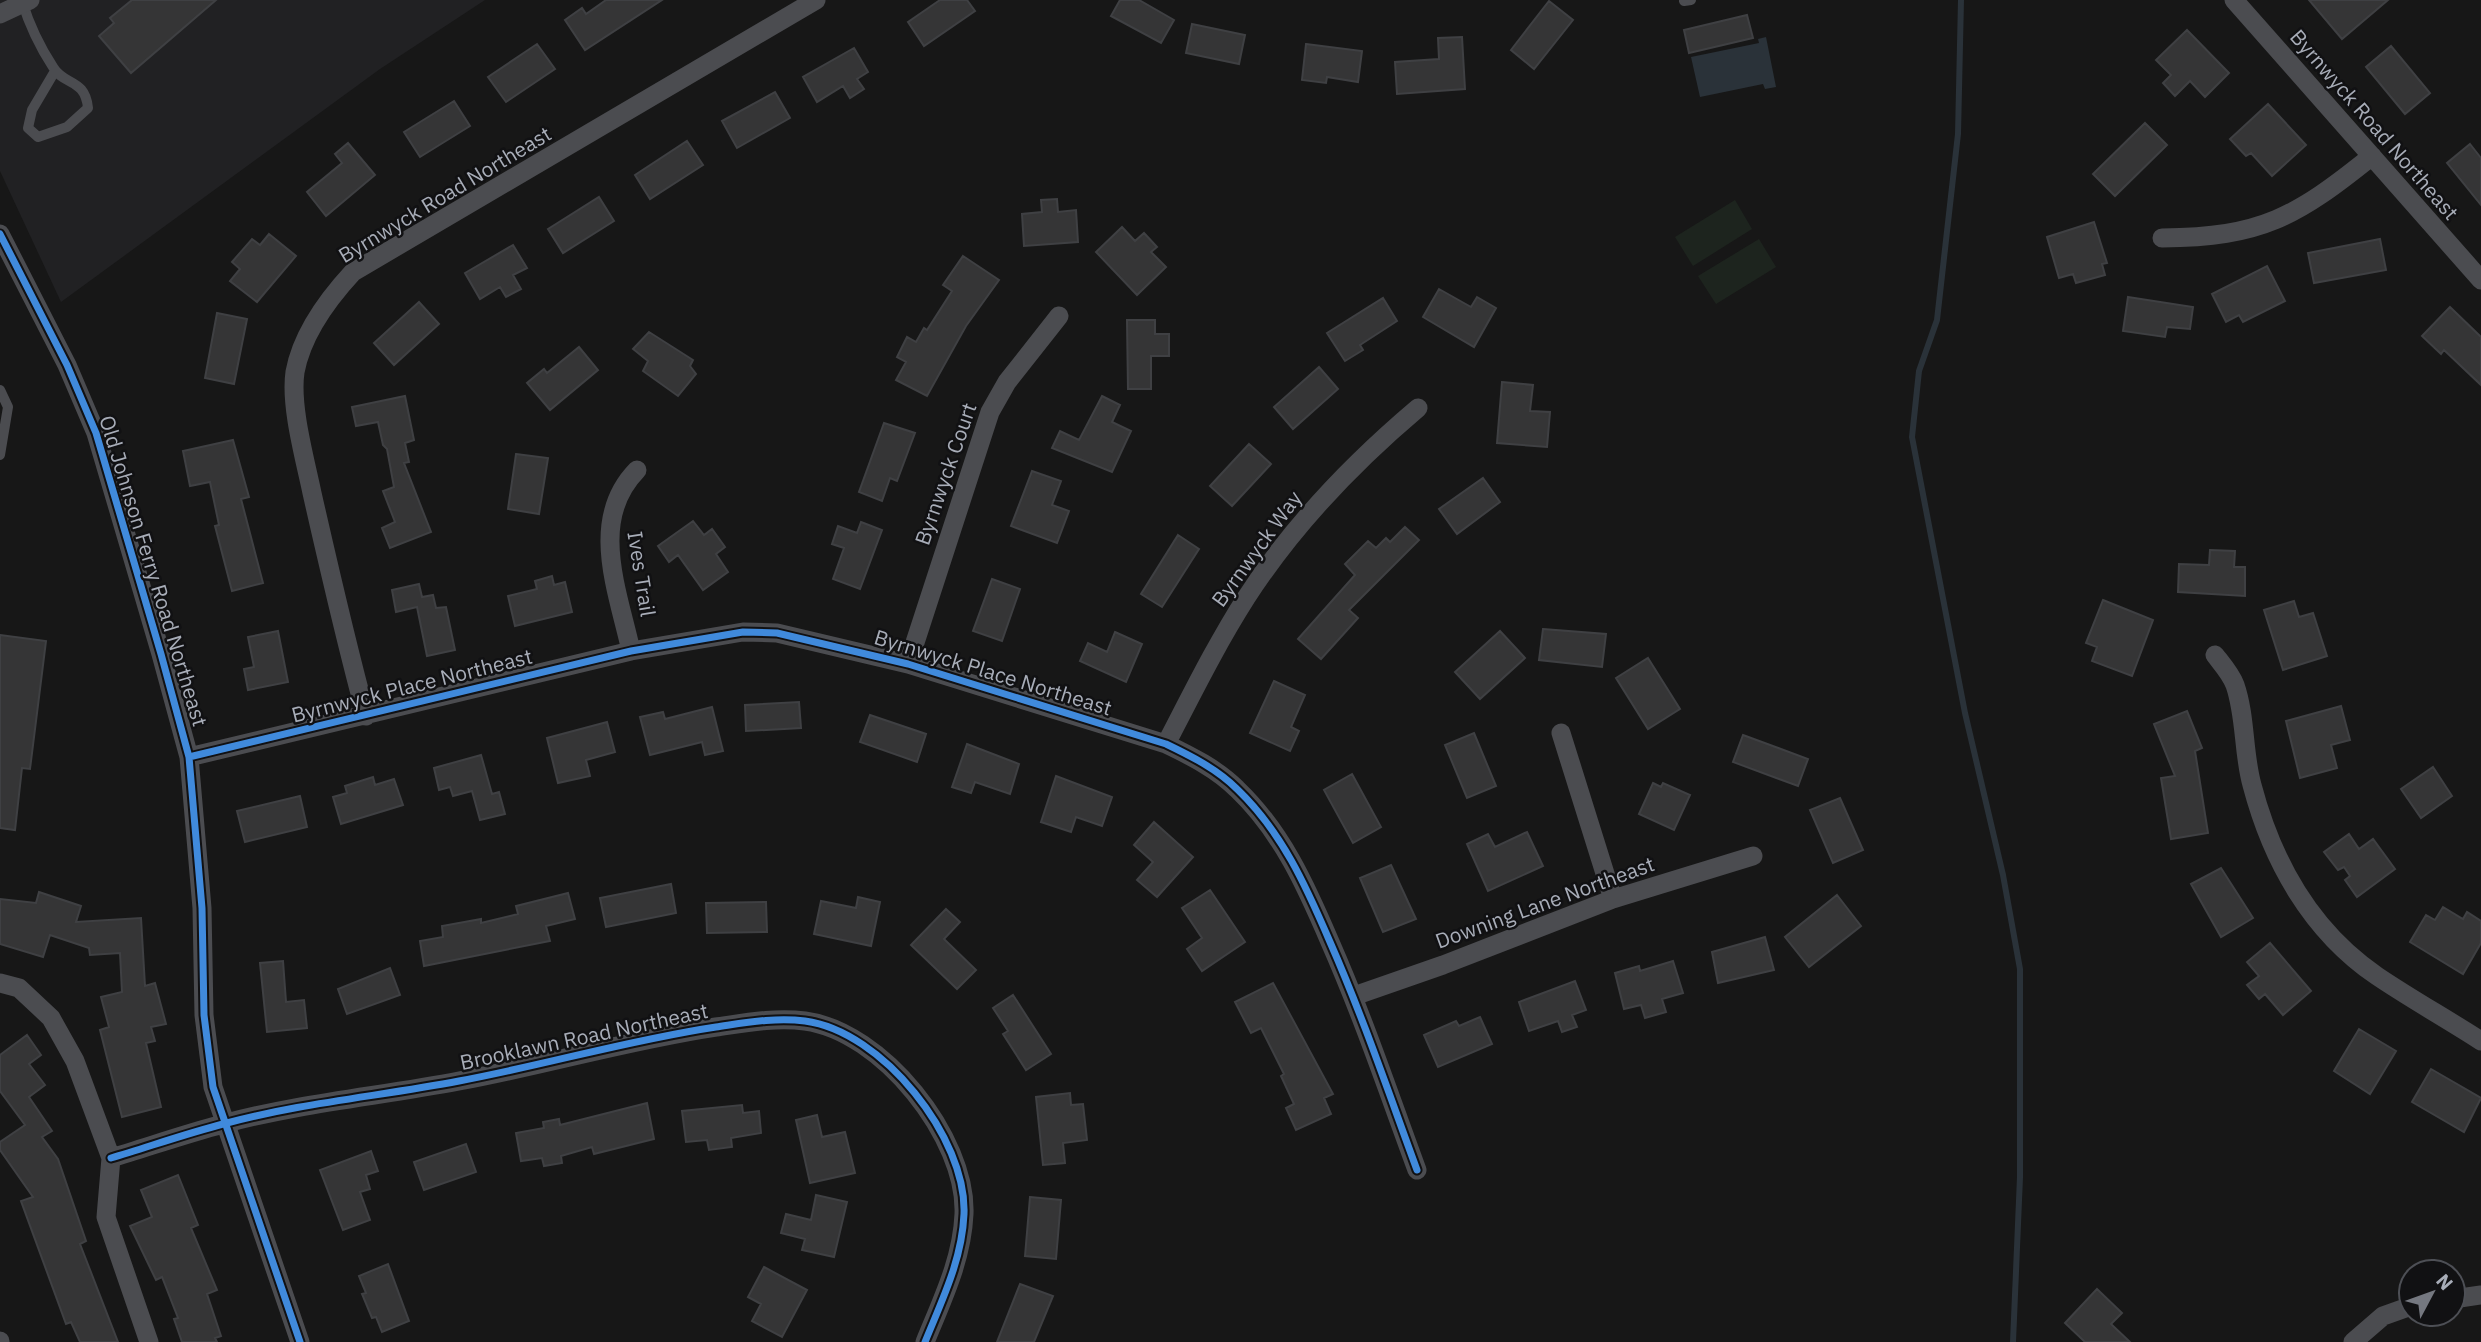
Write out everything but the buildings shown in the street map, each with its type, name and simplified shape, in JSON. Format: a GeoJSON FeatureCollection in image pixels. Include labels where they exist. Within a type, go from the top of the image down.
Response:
{"type":"FeatureCollection","features":[{"type":"Feature","properties":{"kind":"street","name":"Byrnwyck Road Northeast"},"geometry":{"type":"LineString","coordinates":[[366,716],[343,631],[299,431],[295,372],[309,334],[331,296],[353,272],[816,0]]}},
{"type":"Feature","properties":{"kind":"street","name":"Byrnwyck Road Northeast"},"geometry":{"type":"LineString","coordinates":[[2234,0],[2481,280]]}},
{"type":"Feature","properties":{"kind":"street"},"geometry":{"type":"LineString","coordinates":[[0,14],[25,1]]}},
{"type":"Feature","properties":{"kind":"street"},"geometry":{"type":"LineString","coordinates":[[2162,238],[2209,237],[2276,222],[2318,199],[2372,156]]}},
{"type":"Feature","properties":{"kind":"street","name":"Old Johnson Ferry Road Northeast"},"geometry":{"type":"LineString","coordinates":[[0,234],[67,365],[96,433],[190,757],[202,908],[204,1015],[213,1087],[300,1342]]}},
{"type":"Feature","properties":{"kind":"street","name":"Byrnwyck Court"},"geometry":{"type":"LineString","coordinates":[[908,664],[990,412],[1007,382],[1059,316]]}},
{"type":"Feature","properties":{"kind":"street","name":"Byrnwyck Way"},"geometry":{"type":"LineString","coordinates":[[1166,744],[1217,646],[1247,596],[1292,534],[1374,445],[1418,408]]}},
{"type":"Feature","properties":{"kind":"street","name":"Ives Trail"},"geometry":{"type":"LineString","coordinates":[[631,651],[612,569],[609,535],[615,499],[637,470]]}},
{"type":"Feature","properties":{"kind":"street","name":"Byrnwyck Place Northeast"},"geometry":{"type":"LineString","coordinates":[[190,757],[631,651],[743,632],[777,633],[908,664],[1166,744],[1203,762],[1236,787],[1261,814],[1302,877],[1354,996],[1417,1170]]}},
{"type":"Feature","properties":{"kind":"street"},"geometry":{"type":"LineString","coordinates":[[2215,654],[2236,687],[2259,813],[2267,838],[2291,885],[2318,922],[2352,956],[2376,975],[2479,1034]]}},
{"type":"Feature","properties":{"kind":"street"},"geometry":{"type":"LineString","coordinates":[[1561,733],[1613,899]]}},
{"type":"Feature","properties":{"kind":"street","name":"Downing Lane Northeast"},"geometry":{"type":"LineString","coordinates":[[1354,996],[1443,965],[1613,899],[1753,856]]}},
{"type":"Feature","properties":{"kind":"street"},"geometry":{"type":"LineString","coordinates":[[0,983],[19,988],[51,1018],[75,1061],[111,1158],[106,1217],[149,1342]]}},
{"type":"Feature","properties":{"kind":"street","name":"Brooklawn Road Northeast"},"geometry":{"type":"LineString","coordinates":[[111,1158],[225,1123],[459,1081],[561,1056],[758,1021],[806,1021],[844,1034],[888,1061],[917,1097],[957,1167],[964,1212],[958,1260],[925,1342]]}},
{"type":"Feature","properties":{"kind":"street"},"geometry":{"type":"LineString","coordinates":[[2353,1342],[2383,1315],[2397,1310]]}},
{"type":"Feature","properties":{"kind":"lane"},"geometry":{"type":"LineString","coordinates":[[25,1],[55,71],[80,86],[88,108],[67,128],[38,137],[28,128],[32,110],[55,71]]}},
{"type":"Feature","properties":{"kind":"lane"},"geometry":{"type":"LineString","coordinates":[[0,390],[8,407],[0,455]]}},
{"type":"Feature","properties":{"kind":"lane"},"geometry":{"type":"LineString","coordinates":[[0,415],[8,407]]}},
{"type":"Feature","properties":{"kind":"shaded area"},"geometry":{"type":"Polygon","coordinates":[[[0,0],[485,0],[380,69],[61,302],[0,171],[0,0]]]}},
{"type":"Feature","properties":{"kind":"shaded area"},"geometry":{"type":"Polygon","coordinates":[[[1766,37],[1776,87],[1765,89],[1763,84],[1700,97],[1691,57],[1759,43],[1758,39],[1766,37]]]}},
{"type":"Feature","properties":{"kind":"shaded area"},"geometry":{"type":"Polygon","coordinates":[[[1735,200],[1752,229],[1693,266],[1675,237],[1735,200]]]}},
{"type":"Feature","properties":{"kind":"shaded area"},"geometry":{"type":"Polygon","coordinates":[[[1759,239],[1776,267],[1716,304],[1698,276],[1759,239]]]}},
{"type":"Feature","properties":{"kind":"waterway"},"geometry":{"type":"LineString","coordinates":[[1961,0],[1958,134],[1937,320],[1919,371],[1912,437],[1965,713],[2003,875],[2020,969],[2020,1177],[2013,1342]]}},
{"type":"Feature","properties":{"kind":"cycle path"},"geometry":{"type":"LineString","coordinates":[[0,234],[67,365],[96,433],[189,757],[202,908],[204,1015],[213,1087],[300,1342]]}},
{"type":"Feature","properties":{"kind":"cycle path"},"geometry":{"type":"LineString","coordinates":[[189,757],[631,651],[743,632],[777,633],[908,664],[1166,744],[1194,758],[1229,782],[1253,806],[1280,842],[1312,901],[1342,970],[1417,1170]]}},
{"type":"Feature","properties":{"kind":"cycle path"},"geometry":{"type":"LineString","coordinates":[[111,1158],[209,1128],[281,1111],[459,1081],[684,1032],[760,1021],[805,1021],[834,1029],[863,1045],[890,1066],[935,1122],[951,1153],[961,1184],[964,1214],[962,1231],[950,1280],[925,1342]]}}]}
